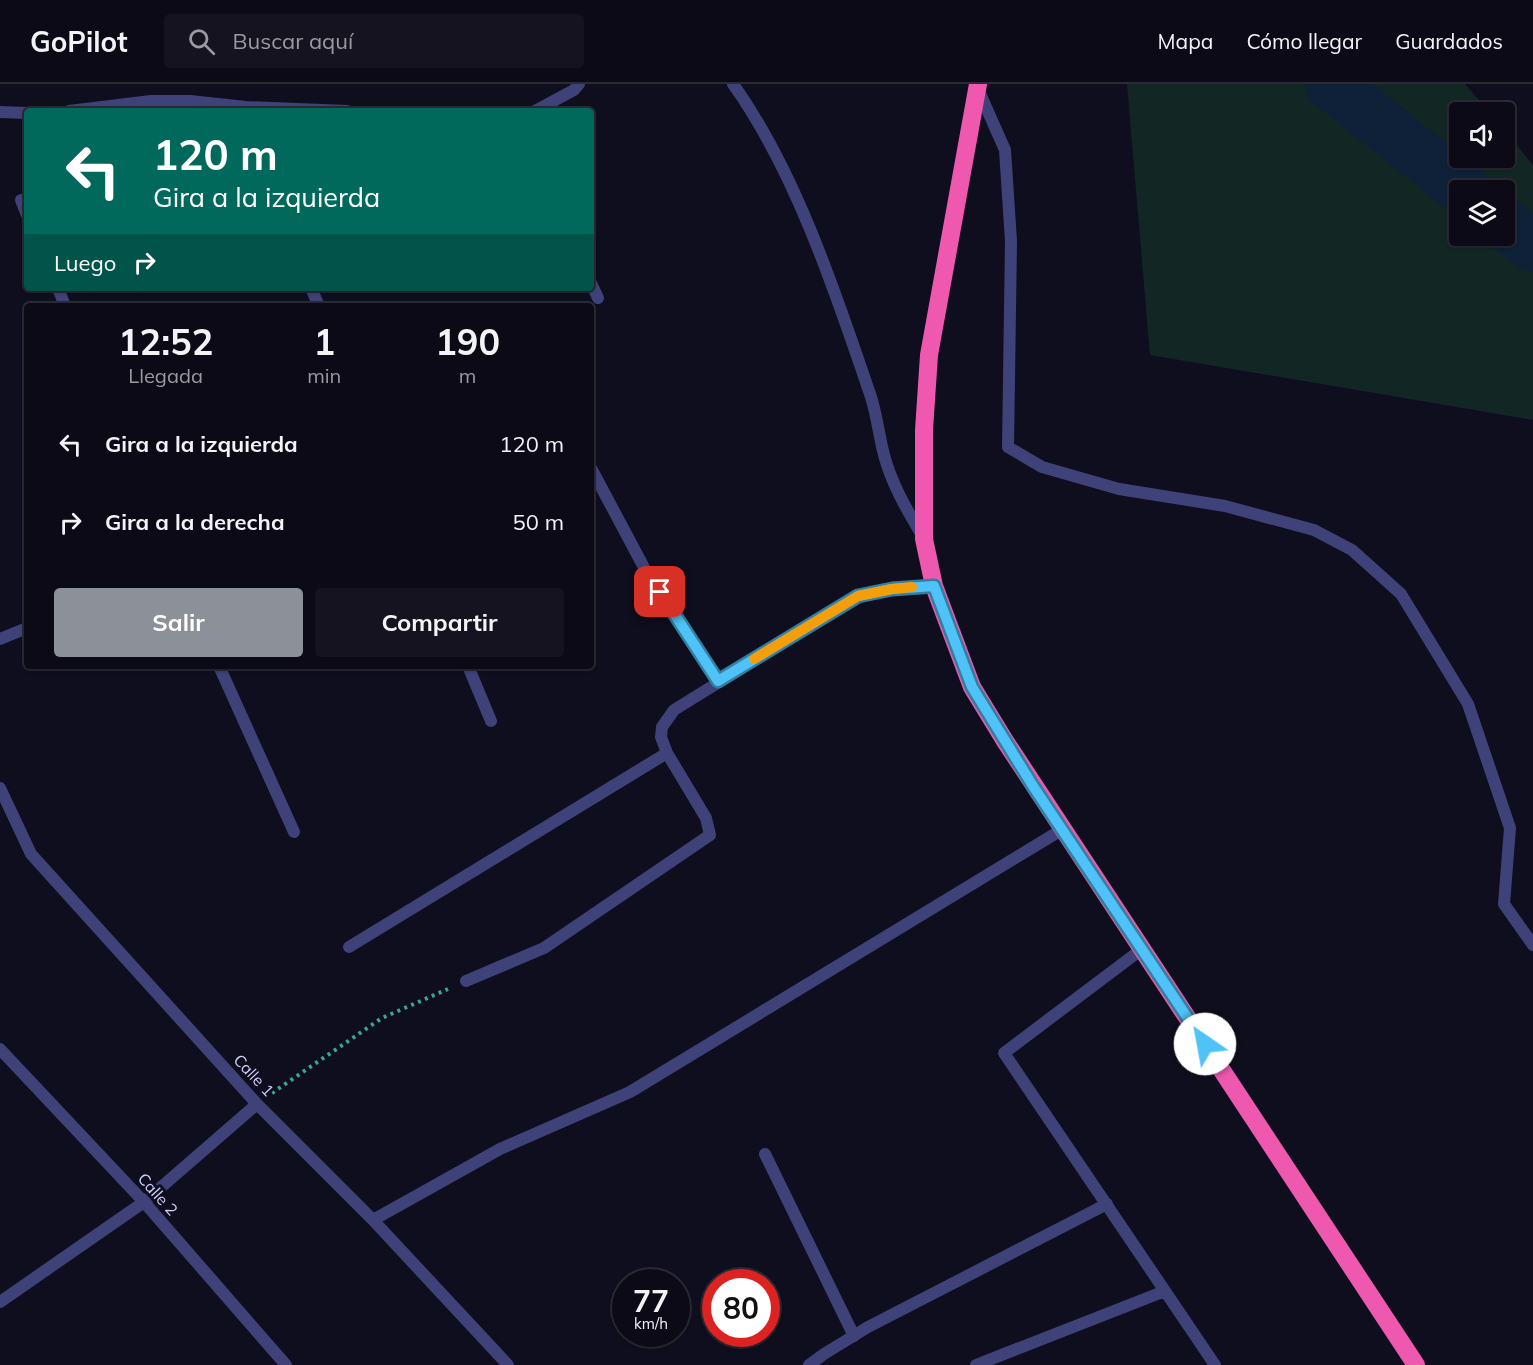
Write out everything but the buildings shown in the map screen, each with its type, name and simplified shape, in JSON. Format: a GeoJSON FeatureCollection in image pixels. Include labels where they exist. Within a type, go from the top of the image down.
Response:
{"type":"FeatureCollection","features":[{"type":"Feature","properties":{"kind":"highway"},"geometry":{"type":"LineString","coordinates":[[978,86],[929,355],[924,430],[924,539],[934,586],[972,687],[1033,786],[1416,1365]]}},
{"type":"Feature","properties":{"kind":"street"},"geometry":{"type":"LineString","coordinates":[[541,108],[574,90],[579,84]]}},
{"type":"Feature","properties":{"kind":"street"},"geometry":{"type":"LineString","coordinates":[[733,84],[768,142],[801,206],[859,362],[873,404],[884,455],[899,495],[924,539]]}},
{"type":"Feature","properties":{"kind":"street"},"geometry":{"type":"LineString","coordinates":[[978,86],[1005,150],[1011,241],[1008,447],[1042,467],[1119,489],[1225,506],[1314,530],[1352,550],[1401,594],[1468,704],[1510,828],[1504,904],[1533,945]]}},
{"type":"Feature","properties":{"kind":"street"},"geometry":{"type":"LineString","coordinates":[[94,108],[151,101],[190,100],[286,108]]}},
{"type":"Feature","properties":{"kind":"street"},"geometry":{"type":"LineString","coordinates":[[0,112],[24,113]]}},
{"type":"Feature","properties":{"kind":"street"},"geometry":{"type":"LineString","coordinates":[[21,200],[24,208]]}},
{"type":"Feature","properties":{"kind":"street"},"geometry":{"type":"LineString","coordinates":[[594,289],[598,298]]}},
{"type":"Feature","properties":{"kind":"street"},"geometry":{"type":"LineString","coordinates":[[594,474],[648,575],[718,681]]}},
{"type":"Feature","properties":{"kind":"street"},"geometry":{"type":"LineString","coordinates":[[466,981],[544,948],[710,835],[705,818],[667,753],[661,737],[662,727],[674,710],[858,596],[892,589],[934,586]]}},
{"type":"Feature","properties":{"kind":"street"},"geometry":{"type":"LineString","coordinates":[[0,639],[24,629]]}},
{"type":"Feature","properties":{"kind":"street"},"geometry":{"type":"LineString","coordinates":[[220,669],[294,832]]}},
{"type":"Feature","properties":{"kind":"street"},"geometry":{"type":"LineString","coordinates":[[469,669],[491,721]]}},
{"type":"Feature","properties":{"kind":"street"},"geometry":{"type":"LineString","coordinates":[[349,947],[667,753]]}},
{"type":"Feature","properties":{"kind":"street","name":"Calle 1"},"geometry":{"type":"LineString","coordinates":[[0,788],[31,854],[257,1104],[373,1220],[508,1365]]}},
{"type":"Feature","properties":{"kind":"street"},"geometry":{"type":"LineString","coordinates":[[373,1220],[500,1149],[630,1092],[1063,829]]}},
{"type":"Feature","properties":{"kind":"street"},"geometry":{"type":"LineString","coordinates":[[1142,949],[1004,1053],[1215,1365]]}},
{"type":"Feature","properties":{"kind":"street","name":"Calle 2"},"geometry":{"type":"LineString","coordinates":[[0,1049],[144,1202],[286,1365]]}},
{"type":"Feature","properties":{"kind":"street"},"geometry":{"type":"LineString","coordinates":[[0,1302],[144,1202],[257,1104]]}},
{"type":"Feature","properties":{"kind":"street"},"geometry":{"type":"LineString","coordinates":[[765,1154],[854,1336]]}},
{"type":"Feature","properties":{"kind":"street"},"geometry":{"type":"LineString","coordinates":[[809,1365],[854,1336],[1107,1204]]}},
{"type":"Feature","properties":{"kind":"street"},"geometry":{"type":"LineString","coordinates":[[976,1365],[1165,1291]]}},
{"type":"Feature","properties":{"kind":"path"},"geometry":{"type":"LineString","coordinates":[[257,1104],[382,1018],[466,981]]}},
{"type":"Feature","properties":{"kind":"green space"},"geometry":{"type":"Polygon","coordinates":[[[1127,84],[1465,84],[1480,102],[1449,102],[1449,168],[1515,168],[1515,143],[1533,165],[1533,420],[1150,355],[1127,84]]]}},
{"type":"Feature","properties":{"kind":"waterway"},"geometry":{"type":"LineString","coordinates":[[1331,84],[1451,180]]}},
{"type":"Feature","properties":{"kind":"waterway"},"geometry":{"type":"LineString","coordinates":[[1515,232],[1533,246]]}},
{"type":"Feature","properties":{"kind":"slow traffic"},"geometry":{"type":"LineString","coordinates":[[754,659],[858,596],[912,587]]}},
{"type":"Feature","properties":{"kind":"route"},"geometry":{"type":"LineString","coordinates":[[660,592],[718,681],[858,596],[892,589],[934,586],[972,687],[1033,786],[1205,1044]]}}]}
